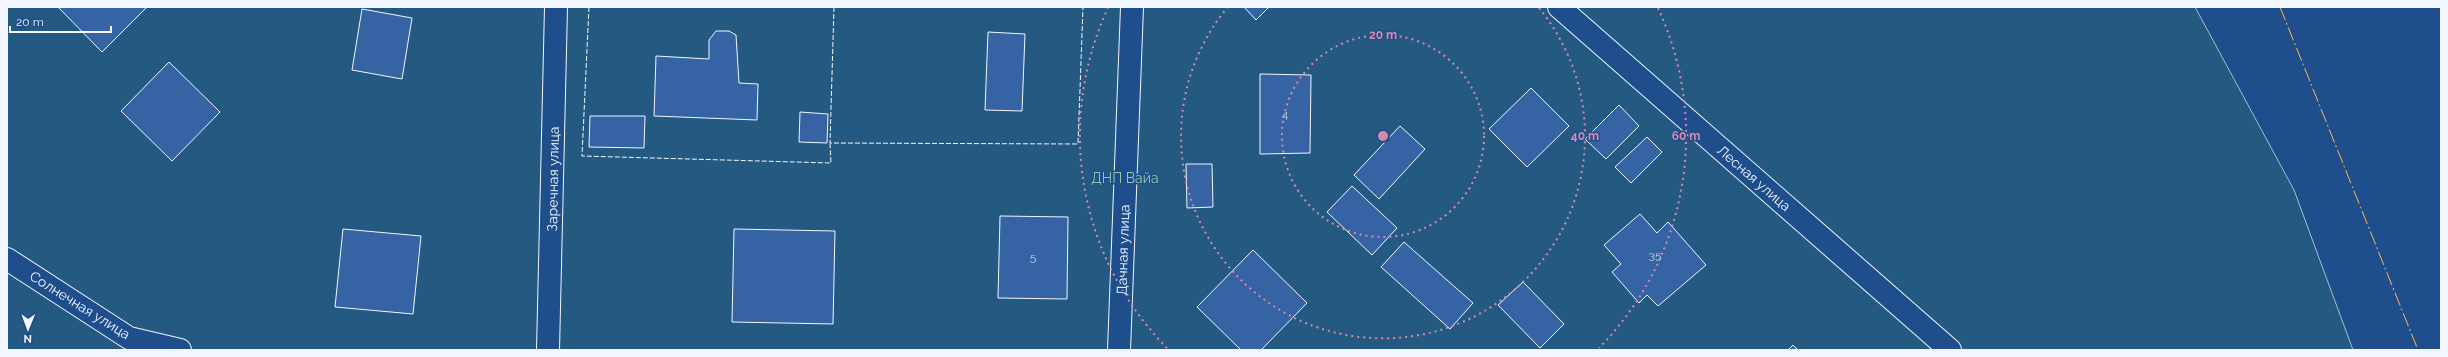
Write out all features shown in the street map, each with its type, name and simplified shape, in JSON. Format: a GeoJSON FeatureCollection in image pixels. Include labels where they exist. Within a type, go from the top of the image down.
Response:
{"type":"FeatureCollection","features":[{"type":"Feature","properties":{"kind":"street","name":"Заречная улица"},"geometry":{"type":"LineString","coordinates":[[548,350],[556,7]]}},
{"type":"Feature","properties":{"kind":"street","name":"Дачная улица"},"geometry":{"type":"LineString","coordinates":[[1119,350],[1132,7]]}},
{"type":"Feature","properties":{"kind":"street","name":"Лесная улица"},"geometry":{"type":"LineString","coordinates":[[1558,7],[1950,350]]}},
{"type":"Feature","properties":{"kind":"street","name":"Солнечная улица"},"geometry":{"type":"LineString","coordinates":[[7,259],[129,338],[180,350]]}},
{"type":"Feature","properties":{"kind":"green space","name":"ДНП Вайа"},"geometry":{"type":"Polygon","coordinates":[[[7,7],[2195,7],[2294,190],[2353,350],[7,350],[7,7]]]}},
{"type":"Feature","properties":{"kind":"building"},"geometry":{"type":"Polygon","coordinates":[[[58,7],[147,7],[102,52],[58,7]]]}},
{"type":"Feature","properties":{"kind":"building"},"geometry":{"type":"Polygon","coordinates":[[[1244,7],[1269,7],[1256,20],[1244,7]]]}},
{"type":"Feature","properties":{"kind":"building"},"geometry":{"type":"Polygon","coordinates":[[[362,9],[412,18],[402,79],[352,70],[362,9]]]}},
{"type":"Feature","properties":{"kind":"building"},"geometry":{"type":"Polygon","coordinates":[[[716,31],[729,31],[736,35],[739,83],[758,84],[757,120],[654,116],[656,56],[709,59],[709,40],[716,31]]]}},
{"type":"Feature","properties":{"kind":"building"},"geometry":{"type":"Polygon","coordinates":[[[988,32],[1025,34],[1022,111],[985,110],[988,32]]]}},
{"type":"Feature","properties":{"kind":"building"},"geometry":{"type":"Polygon","coordinates":[[[169,62],[220,112],[172,161],[121,111],[169,62]]]}},
{"type":"Feature","properties":{"kind":"building"},"geometry":{"type":"Polygon","coordinates":[[[1260,74],[1311,75],[1310,153],[1260,154],[1260,74]]]}},
{"type":"Feature","properties":{"kind":"building"},"geometry":{"type":"Polygon","coordinates":[[[1531,88],[1569,126],[1527,167],[1489,129],[1531,88]]]}},
{"type":"Feature","properties":{"kind":"building"},"geometry":{"type":"Polygon","coordinates":[[[1619,105],[1639,126],[1606,159],[1585,139],[1619,105]]]}},
{"type":"Feature","properties":{"kind":"building"},"geometry":{"type":"Polygon","coordinates":[[[800,112],[828,114],[827,143],[799,142],[800,112]]]}},
{"type":"Feature","properties":{"kind":"building"},"geometry":{"type":"Polygon","coordinates":[[[590,116],[645,116],[644,148],[589,147],[590,116]]]}},
{"type":"Feature","properties":{"kind":"building"},"geometry":{"type":"Polygon","coordinates":[[[1400,126],[1425,149],[1379,199],[1354,175],[1400,126]]]}},
{"type":"Feature","properties":{"kind":"building"},"geometry":{"type":"Polygon","coordinates":[[[1647,137],[1662,152],[1631,183],[1615,167],[1647,137]]]}},
{"type":"Feature","properties":{"kind":"building"},"geometry":{"type":"Polygon","coordinates":[[[1186,164],[1212,164],[1213,207],[1187,208],[1186,164]]]}},
{"type":"Feature","properties":{"kind":"building"},"geometry":{"type":"Polygon","coordinates":[[[1352,186],[1397,228],[1372,255],[1327,212],[1352,186]]]}},
{"type":"Feature","properties":{"kind":"building"},"geometry":{"type":"Polygon","coordinates":[[[1640,214],[1657,233],[1668,222],[1706,265],[1658,306],[1647,295],[1639,303],[1612,272],[1621,264],[1604,245],[1640,214]]]}},
{"type":"Feature","properties":{"kind":"building"},"geometry":{"type":"Polygon","coordinates":[[[1000,216],[1068,217],[1067,299],[998,298],[1000,216]]]}},
{"type":"Feature","properties":{"kind":"building"},"geometry":{"type":"Polygon","coordinates":[[[343,229],[421,236],[413,314],[335,307],[343,229]]]}},
{"type":"Feature","properties":{"kind":"building"},"geometry":{"type":"Polygon","coordinates":[[[734,229],[835,231],[833,324],[732,322],[734,229]]]}},
{"type":"Feature","properties":{"kind":"building"},"geometry":{"type":"Polygon","coordinates":[[[1404,242],[1473,303],[1450,329],[1381,267],[1404,242]]]}},
{"type":"Feature","properties":{"kind":"building"},"geometry":{"type":"Polygon","coordinates":[[[1253,250],[1307,303],[1261,350],[1241,350],[1197,307],[1253,250]]]}},
{"type":"Feature","properties":{"kind":"building"},"geometry":{"type":"Polygon","coordinates":[[[1523,282],[1564,324],[1540,348],[1498,305],[1523,282]]]}},
{"type":"Feature","properties":{"kind":"building"},"geometry":{"type":"Polygon","coordinates":[[[1793,345],[1798,350],[1788,350],[1793,345]]]}},
{"type":"Feature","properties":{"kind":"fence"},"geometry":{"type":"LineString","coordinates":[[589,7],[582,156],[831,163],[830,143]]}},
{"type":"Feature","properties":{"kind":"fence"},"geometry":{"type":"LineString","coordinates":[[834,7],[830,143],[1078,144],[1083,7]]}},
{"type":"Feature","properties":{"kind":"power"},"geometry":{"type":"LineString","coordinates":[[2280,7],[2418,350]]}}]}
